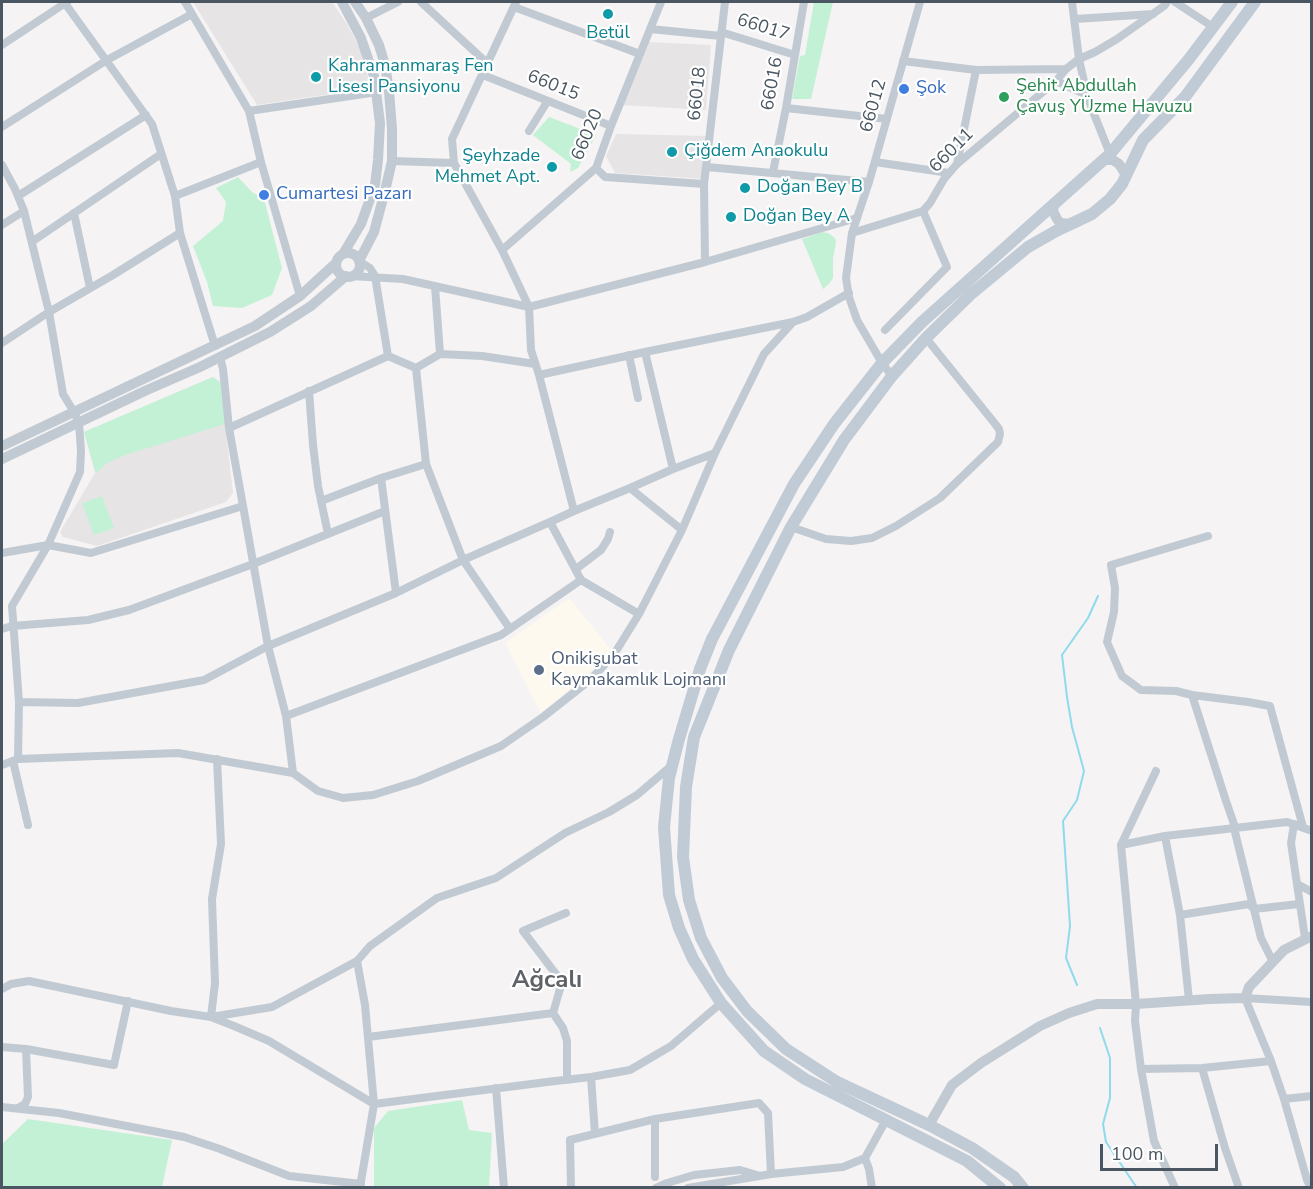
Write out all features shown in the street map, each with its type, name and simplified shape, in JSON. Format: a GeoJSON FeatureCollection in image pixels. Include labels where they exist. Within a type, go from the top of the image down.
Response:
{"type":"FeatureCollection","features":[{"type":"Feature","properties":{"kind":"main road"},"geometry":{"type":"LineString","coordinates":[[1023,1188],[1014,1177],[972,1148],[930,1125],[837,1082],[786,1049],[747,1011],[722,978],[701,938],[689,900],[682,857],[686,787],[694,737],[729,650],[791,527],[844,440],[892,376],[926,338],[970,295],[1028,247],[1092,214],[1110,199],[1122,184],[1143,140],[1185,97],[1255,2]]}},
{"type":"Feature","properties":{"kind":"main road"},"geometry":{"type":"LineString","coordinates":[[1000,1188],[967,1161],[805,1079],[765,1051],[721,1003],[693,959],[679,928],[669,895],[664,827],[669,778],[700,669],[712,639],[794,484],[834,424],[882,363],[922,322],[1107,157],[1189,59],[1229,3]]}},
{"type":"Feature","properties":{"kind":"street"},"geometry":{"type":"LineString","coordinates":[[2,45],[66,2],[152,123],[174,196],[180,233],[215,346]]}},
{"type":"Feature","properties":{"kind":"street"},"geometry":{"type":"LineString","coordinates":[[185,2],[249,111],[261,162],[300,296]]}},
{"type":"Feature","properties":{"kind":"street"},"geometry":{"type":"LineString","coordinates":[[342,2],[361,38],[374,75],[380,123],[375,184],[361,224],[336,266],[340,273],[348,276],[403,279],[529,306],[705,262],[856,218]]}},
{"type":"Feature","properties":{"kind":"street"},"geometry":{"type":"LineString","coordinates":[[2,459],[270,332],[324,296],[359,268],[359,261],[374,232],[385,191],[392,161],[392,129],[385,65],[379,45],[366,18],[355,2]]}},
{"type":"Feature","properties":{"kind":"street"},"geometry":{"type":"LineString","coordinates":[[366,18],[398,2]]}},
{"type":"Feature","properties":{"kind":"street"},"geometry":{"type":"LineString","coordinates":[[422,2],[488,64]]}},
{"type":"Feature","properties":{"kind":"street","name":"66020"},"geometry":{"type":"LineString","coordinates":[[502,250],[596,168],[661,2]]}},
{"type":"Feature","properties":{"kind":"street","name":"66018"},"geometry":{"type":"LineString","coordinates":[[705,262],[704,184],[725,2]]}},
{"type":"Feature","properties":{"kind":"street","name":"66016"},"geometry":{"type":"LineString","coordinates":[[773,172],[804,2]]}},
{"type":"Feature","properties":{"kind":"street","name":"66012"},"geometry":{"type":"LineString","coordinates":[[892,376],[857,320],[846,278],[856,218],[875,162],[920,2]]}},
{"type":"Feature","properties":{"kind":"street"},"geometry":{"type":"LineString","coordinates":[[1072,2],[1079,59],[1087,95],[1107,157],[1119,164],[1126,175]]}},
{"type":"Feature","properties":{"kind":"street","name":"66011"},"geometry":{"type":"LineString","coordinates":[[923,211],[957,164],[1056,81],[1066,69],[1079,59],[1117,39],[1154,14],[1167,2]]}},
{"type":"Feature","properties":{"kind":"street"},"geometry":{"type":"LineString","coordinates":[[1175,2],[1213,27]]}},
{"type":"Feature","properties":{"kind":"street"},"geometry":{"type":"LineString","coordinates":[[573,511],[531,350],[529,306],[502,250],[454,163],[452,139],[515,4],[640,54]]}},
{"type":"Feature","properties":{"kind":"street"},"geometry":{"type":"LineString","coordinates":[[2,127],[107,60],[192,14]]}},
{"type":"Feature","properties":{"kind":"street"},"geometry":{"type":"LineString","coordinates":[[1075,19],[1154,14]]}},
{"type":"Feature","properties":{"kind":"street","name":"66017"},"geometry":{"type":"LineString","coordinates":[[650,29],[721,34],[795,55]]}},
{"type":"Feature","properties":{"kind":"street"},"geometry":{"type":"LineString","coordinates":[[903,61],[976,70],[1066,69]]}},
{"type":"Feature","properties":{"kind":"street"},"geometry":{"type":"LineString","coordinates":[[957,164],[976,70]]}},
{"type":"Feature","properties":{"kind":"street","name":"66015"},"geometry":{"type":"LineString","coordinates":[[483,75],[611,126]]}},
{"type":"Feature","properties":{"kind":"street"},"geometry":{"type":"LineString","coordinates":[[1056,81],[1087,95]]}},
{"type":"Feature","properties":{"kind":"street"},"geometry":{"type":"LineString","coordinates":[[249,111],[377,92]]}},
{"type":"Feature","properties":{"kind":"street"},"geometry":{"type":"LineString","coordinates":[[530,131],[547,102]]}},
{"type":"Feature","properties":{"kind":"street"},"geometry":{"type":"LineString","coordinates":[[786,108],[887,119]]}},
{"type":"Feature","properties":{"kind":"street"},"geometry":{"type":"LineString","coordinates":[[18,196],[146,115]]}},
{"type":"Feature","properties":{"kind":"street"},"geometry":{"type":"LineString","coordinates":[[33,241],[161,154]]}},
{"type":"Feature","properties":{"kind":"street"},"geometry":{"type":"LineString","coordinates":[[392,161],[454,163]]}},
{"type":"Feature","properties":{"kind":"street"},"geometry":{"type":"LineString","coordinates":[[174,196],[261,162]]}},
{"type":"Feature","properties":{"kind":"street"},"geometry":{"type":"LineString","coordinates":[[875,162],[949,173]]}},
{"type":"Feature","properties":{"kind":"street"},"geometry":{"type":"LineString","coordinates":[[2,165],[18,196],[33,241],[49,312],[63,394],[79,423],[81,451],[80,472],[48,545],[12,606],[19,702],[16,760],[28,825]]}},
{"type":"Feature","properties":{"kind":"street"},"geometry":{"type":"LineString","coordinates":[[707,167],[869,182]]}},
{"type":"Feature","properties":{"kind":"street"},"geometry":{"type":"LineString","coordinates":[[596,168],[605,177],[704,184]]}},
{"type":"Feature","properties":{"kind":"street"},"geometry":{"type":"LineString","coordinates":[[1054,204],[1053,211],[1057,219],[1064,224],[1072,224]]}},
{"type":"Feature","properties":{"kind":"street"},"geometry":{"type":"LineString","coordinates":[[2,225],[24,211]]}},
{"type":"Feature","properties":{"kind":"street"},"geometry":{"type":"LineString","coordinates":[[852,233],[923,211],[947,267],[885,330]]}},
{"type":"Feature","properties":{"kind":"street"},"geometry":{"type":"LineString","coordinates":[[74,213],[90,288]]}},
{"type":"Feature","properties":{"kind":"street"},"geometry":{"type":"LineString","coordinates":[[2,343],[180,233]]}},
{"type":"Feature","properties":{"kind":"street"},"geometry":{"type":"LineString","coordinates":[[2,446],[255,326],[300,296],[340,258],[350,253],[370,268],[375,276],[388,356]]}},
{"type":"Feature","properties":{"kind":"street"},"geometry":{"type":"LineString","coordinates":[[435,286],[440,354]]}},
{"type":"Feature","properties":{"kind":"street"},"geometry":{"type":"LineString","coordinates":[[539,375],[793,322],[807,317],[849,293]]}},
{"type":"Feature","properties":{"kind":"street"},"geometry":{"type":"LineString","coordinates":[[2,765],[16,760],[178,753],[293,773],[318,791],[343,798],[373,795],[418,781],[501,746],[590,680],[613,656],[639,614],[682,530],[715,453],[764,354],[793,322]]}},
{"type":"Feature","properties":{"kind":"street"},"geometry":{"type":"LineString","coordinates":[[791,527],[826,539],[851,541],[872,538],[896,526],[940,498],[998,442],[999,429],[926,338]]}},
{"type":"Feature","properties":{"kind":"street"},"geometry":{"type":"LineString","coordinates":[[645,352],[673,469]]}},
{"type":"Feature","properties":{"kind":"street"},"geometry":{"type":"LineString","coordinates":[[416,368],[440,354],[535,364]]}},
{"type":"Feature","properties":{"kind":"street"},"geometry":{"type":"LineString","coordinates":[[630,355],[638,398]]}},
{"type":"Feature","properties":{"kind":"street"},"geometry":{"type":"LineString","coordinates":[[229,428],[388,356],[416,368]]}},
{"type":"Feature","properties":{"kind":"street"},"geometry":{"type":"LineString","coordinates":[[220,357],[229,428],[268,646],[286,716],[293,773]]}},
{"type":"Feature","properties":{"kind":"street"},"geometry":{"type":"LineString","coordinates":[[416,368],[426,464],[464,560],[510,629]]}},
{"type":"Feature","properties":{"kind":"street"},"geometry":{"type":"LineString","coordinates":[[309,391],[313,445],[328,534]]}},
{"type":"Feature","properties":{"kind":"street"},"geometry":{"type":"LineString","coordinates":[[19,702],[78,703],[204,680],[268,646],[396,593],[573,511],[715,453]]}},
{"type":"Feature","properties":{"kind":"street"},"geometry":{"type":"LineString","coordinates":[[321,501],[426,464]]}},
{"type":"Feature","properties":{"kind":"street"},"geometry":{"type":"LineString","coordinates":[[381,478],[396,593]]}},
{"type":"Feature","properties":{"kind":"street"},"geometry":{"type":"LineString","coordinates":[[630,488],[682,530]]}},
{"type":"Feature","properties":{"kind":"street"},"geometry":{"type":"LineString","coordinates":[[2,553],[48,545],[91,552],[243,506]]}},
{"type":"Feature","properties":{"kind":"street"},"geometry":{"type":"LineString","coordinates":[[2,629],[12,626],[88,620],[129,610],[253,564],[385,511]]}},
{"type":"Feature","properties":{"kind":"street"},"geometry":{"type":"LineString","coordinates":[[550,522],[581,580],[639,614]]}},
{"type":"Feature","properties":{"kind":"street"},"geometry":{"type":"LineString","coordinates":[[576,569],[602,550],[610,532]]}},
{"type":"Feature","properties":{"kind":"street"},"geometry":{"type":"LineString","coordinates":[[1208,536],[1111,565],[1115,588],[1114,612],[1107,642],[1122,676],[1141,690],[1176,691],[1270,706],[1303,827],[1292,843],[1299,904],[1308,937],[1284,950],[1249,987],[1245,998],[1271,1061],[1310,1182]]}},
{"type":"Feature","properties":{"kind":"street"},"geometry":{"type":"LineString","coordinates":[[286,716],[501,635],[581,580]]}},
{"type":"Feature","properties":{"kind":"street"},"geometry":{"type":"LineString","coordinates":[[1192,695],[1235,828],[1261,938],[1273,962]]}},
{"type":"Feature","properties":{"kind":"street"},"geometry":{"type":"LineString","coordinates":[[211,1017],[215,983],[212,899],[220,844],[217,759]]}},
{"type":"Feature","properties":{"kind":"street"},"geometry":{"type":"LineString","coordinates":[[211,1017],[272,1007],[357,961],[370,946],[437,897],[496,878],[565,833],[609,812],[637,795],[672,766]]}},
{"type":"Feature","properties":{"kind":"street"},"geometry":{"type":"LineString","coordinates":[[1156,771],[1121,845],[1141,1069],[1154,1141],[1174,1188]]}},
{"type":"Feature","properties":{"kind":"street"},"geometry":{"type":"LineString","coordinates":[[1121,845],[1166,836],[1287,822],[1303,827]]}},
{"type":"Feature","properties":{"kind":"street"},"geometry":{"type":"LineString","coordinates":[[1166,836],[1180,915],[1189,1000]]}},
{"type":"Feature","properties":{"kind":"street"},"geometry":{"type":"LineString","coordinates":[[1297,884],[1311,892]]}},
{"type":"Feature","properties":{"kind":"street"},"geometry":{"type":"LineString","coordinates":[[1180,915],[1249,904],[1254,909]]}},
{"type":"Feature","properties":{"kind":"street"},"geometry":{"type":"LineString","coordinates":[[1254,909],[1299,904]]}},
{"type":"Feature","properties":{"kind":"street"},"geometry":{"type":"LineString","coordinates":[[566,913],[523,930],[562,982],[553,1013],[563,1028],[567,1041],[567,1080]]}},
{"type":"Feature","properties":{"kind":"street"},"geometry":{"type":"LineString","coordinates":[[2,1107],[59,1113],[184,1137],[289,1176],[360,1186],[374,1104],[365,1005],[357,961]]}},
{"type":"Feature","properties":{"kind":"street"},"geometry":{"type":"LineString","coordinates":[[2,988],[29,981],[171,1011],[211,1017],[269,1041],[374,1104],[591,1077],[630,1070],[671,1046],[721,1003]]}},
{"type":"Feature","properties":{"kind":"street"},"geometry":{"type":"LineString","coordinates":[[930,1125],[952,1085],[981,1063],[1040,1026],[1069,1013],[1097,1004],[1245,998],[1311,1002]]}},
{"type":"Feature","properties":{"kind":"street"},"geometry":{"type":"LineString","coordinates":[[2,1047],[114,1065],[128,1002]]}},
{"type":"Feature","properties":{"kind":"street"},"geometry":{"type":"LineString","coordinates":[[368,1037],[553,1013]]}},
{"type":"Feature","properties":{"kind":"street"},"geometry":{"type":"LineString","coordinates":[[17,1108],[25,1104],[28,1097],[26,1050]]}},
{"type":"Feature","properties":{"kind":"street"},"geometry":{"type":"LineString","coordinates":[[1141,1069],[1202,1068],[1271,1061]]}},
{"type":"Feature","properties":{"kind":"street"},"geometry":{"type":"LineString","coordinates":[[1202,1068],[1239,1188]]}},
{"type":"Feature","properties":{"kind":"street"},"geometry":{"type":"LineString","coordinates":[[591,1077],[595,1134]]}},
{"type":"Feature","properties":{"kind":"street"},"geometry":{"type":"LineString","coordinates":[[496,1088],[504,1188]]}},
{"type":"Feature","properties":{"kind":"street"},"geometry":{"type":"LineString","coordinates":[[1284,1099],[1311,1096]]}},
{"type":"Feature","properties":{"kind":"street"},"geometry":{"type":"LineString","coordinates":[[571,1188],[570,1140],[655,1119],[759,1103],[768,1113],[771,1174]]}},
{"type":"Feature","properties":{"kind":"street"},"geometry":{"type":"LineString","coordinates":[[655,1119],[655,1177]]}},
{"type":"Feature","properties":{"kind":"street"},"geometry":{"type":"LineString","coordinates":[[872,1188],[866,1158],[886,1120]]}},
{"type":"Feature","properties":{"kind":"street"},"geometry":{"type":"LineString","coordinates":[[688,1188],[760,1175],[843,1167],[866,1158]]}},
{"type":"Feature","properties":{"kind":"street"},"geometry":{"type":"LineString","coordinates":[[656,1188],[694,1175],[740,1170],[760,1175]]}},
{"type":"Feature","properties":{"kind":"shaded area"},"geometry":{"type":"Polygon","coordinates":[[[193,2],[332,2],[361,50],[371,88],[257,105],[193,2]]]}},
{"type":"Feature","properties":{"kind":"shaded area"},"geometry":{"type":"Polygon","coordinates":[[[649,42],[711,45],[706,110],[623,105],[649,42]]]}},
{"type":"Feature","properties":{"kind":"shaded area"},"geometry":{"type":"Polygon","coordinates":[[[616,134],[708,136],[705,179],[615,173],[606,156],[616,134]]]}},
{"type":"Feature","properties":{"kind":"shaded area"},"geometry":{"type":"Polygon","coordinates":[[[213,377],[220,382],[233,493],[226,502],[97,546],[63,537],[60,532],[95,473],[84,432],[213,377]]]}},
{"type":"Feature","properties":{"kind":"shaded area"},"geometry":{"type":"Polygon","coordinates":[[[569,598],[613,652],[541,713],[505,643],[569,598]]]}},
{"type":"Feature","properties":{"kind":"green space"},"geometry":{"type":"Polygon","coordinates":[[[814,2],[833,2],[811,99],[792,99],[800,56],[805,55],[814,2]]]}},
{"type":"Feature","properties":{"kind":"green space"},"geometry":{"type":"Polygon","coordinates":[[[549,117],[596,135],[578,168],[570,172],[571,164],[533,135],[549,117]]]}},
{"type":"Feature","properties":{"kind":"green space"},"geometry":{"type":"Polygon","coordinates":[[[238,177],[252,192],[264,199],[282,268],[272,295],[242,308],[213,306],[207,282],[193,246],[223,221],[226,202],[216,188],[238,177]]]}},
{"type":"Feature","properties":{"kind":"green space"},"geometry":{"type":"Polygon","coordinates":[[[822,232],[835,238],[836,242],[833,278],[823,289],[802,239],[822,232]]]}},
{"type":"Feature","properties":{"kind":"green space"},"geometry":{"type":"Polygon","coordinates":[[[213,377],[220,382],[225,424],[125,455],[107,463],[96,473],[84,432],[213,377]]]}},
{"type":"Feature","properties":{"kind":"green space"},"geometry":{"type":"Polygon","coordinates":[[[102,496],[114,528],[94,535],[82,503],[102,496]]]}},
{"type":"Feature","properties":{"kind":"green space"},"geometry":{"type":"Polygon","coordinates":[[[462,1100],[469,1130],[492,1133],[489,1187],[374,1187],[374,1128],[388,1111],[462,1100]]]}},
{"type":"Feature","properties":{"kind":"green space"},"geometry":{"type":"Polygon","coordinates":[[[28,1119],[172,1140],[162,1187],[2,1187],[2,1144],[28,1119]]]}},
{"type":"Feature","properties":{"kind":"waterway"},"geometry":{"type":"LineString","coordinates":[[1077,985],[1066,958],[1070,926],[1063,821],[1077,800],[1084,771],[1072,727],[1062,655],[1088,618],[1098,596]]}},
{"type":"Feature","properties":{"kind":"waterway"},"geometry":{"type":"LineString","coordinates":[[1100,1028],[1110,1058],[1110,1098],[1103,1124],[1106,1142],[1137,1188]]}},
{"type":"Feature","properties":{"kind":"place","name":"Betül"},"geometry":{"type":"Point","coordinates":[608,14]}},
{"type":"Feature","properties":{"kind":"place","name":"Kahramanmaraş Fen Lisesi Pansiyonu"},"geometry":{"type":"Point","coordinates":[316,77]}},
{"type":"Feature","properties":{"kind":"place","name":"Şok"},"geometry":{"type":"Point","coordinates":[904,89]}},
{"type":"Feature","properties":{"kind":"place","name":"Şehit Abdullah Çavuş YÜzme Havuzu"},"geometry":{"type":"Point","coordinates":[1004,97]}},
{"type":"Feature","properties":{"kind":"place","name":"Çiğdem Anaokulu"},"geometry":{"type":"Point","coordinates":[672,152]}},
{"type":"Feature","properties":{"kind":"place","name":"Şeyhzade Mehmet Apt."},"geometry":{"type":"Point","coordinates":[552,167]}},
{"type":"Feature","properties":{"kind":"place","name":"Doğan Bey B"},"geometry":{"type":"Point","coordinates":[745,188]}},
{"type":"Feature","properties":{"kind":"place","name":"Cumartesi Pazarı"},"geometry":{"type":"Point","coordinates":[264,195]}},
{"type":"Feature","properties":{"kind":"place","name":"Doğan Bey A"},"geometry":{"type":"Point","coordinates":[731,217]}},
{"type":"Feature","properties":{"kind":"place","name":"Onikişubat Kaymakamlık Lojmanı"},"geometry":{"type":"Point","coordinates":[539,670]}},
{"type":"Feature","properties":{"kind":"district","name":"Ağcalı"},"geometry":{"type":"Point","coordinates":[547,981]}}]}
